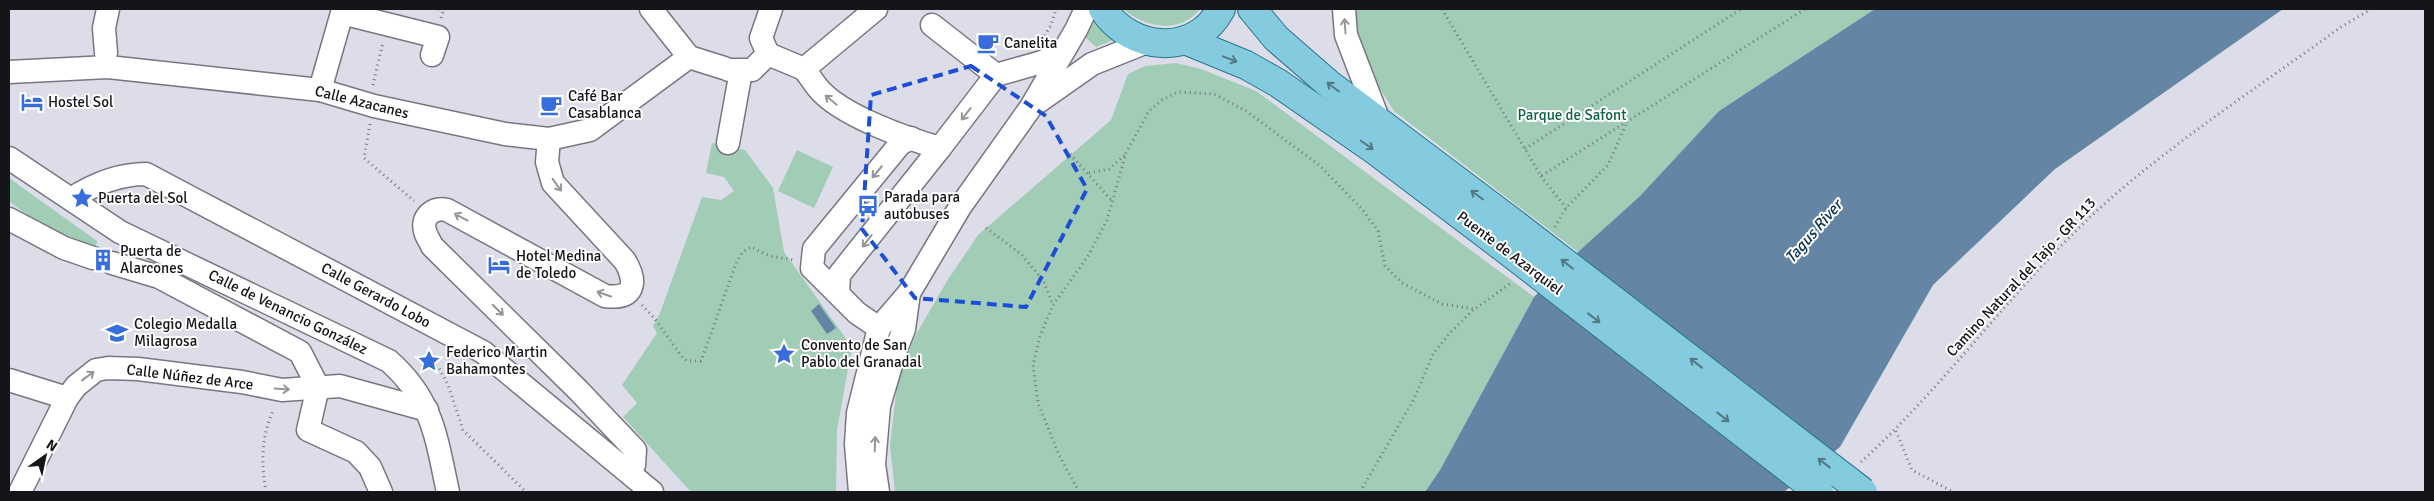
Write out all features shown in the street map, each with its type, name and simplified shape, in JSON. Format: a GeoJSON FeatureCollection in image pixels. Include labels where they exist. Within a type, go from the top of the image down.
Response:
{"type":"FeatureCollection","features":[{"type":"Feature","properties":{"kind":"main road"},"geometry":{"type":"LineString","coordinates":[[1102,9],[1111,21],[1127,34],[1147,42],[1166,44],[1185,40],[1205,29],[1221,9]]}},
{"type":"Feature","properties":{"kind":"main road","name":"Puente de Azarquiel"},"geometry":{"type":"LineString","coordinates":[[1252,9],[1276,38],[1330,85],[1379,121],[1508,235],[1819,492]]}},
{"type":"Feature","properties":{"kind":"main road","name":"Puente de Azarquiel"},"geometry":{"type":"LineString","coordinates":[[1185,40],[1246,65],[1278,83],[1376,151],[1508,235],[1858,480]]}},
{"type":"Feature","properties":{"kind":"street"},"geometry":{"type":"LineString","coordinates":[[106,53],[104,28],[108,9]]}},
{"type":"Feature","properties":{"kind":"street"},"geometry":{"type":"LineString","coordinates":[[651,9],[662,18],[689,57],[731,70],[752,70],[768,54]]}},
{"type":"Feature","properties":{"kind":"street"},"geometry":{"type":"LineString","coordinates":[[771,9],[761,38],[768,54],[804,68],[818,88],[840,107],[911,138],[940,148]]}},
{"type":"Feature","properties":{"kind":"street"},"geometry":{"type":"LineString","coordinates":[[804,68],[876,9]]}},
{"type":"Feature","properties":{"kind":"street"},"geometry":{"type":"LineString","coordinates":[[860,492],[856,444],[858,413],[879,328],[909,293],[960,208],[1031,107],[1076,30],[1086,9]]}},
{"type":"Feature","properties":{"kind":"street"},"geometry":{"type":"LineString","coordinates":[[1344,9],[1346,35],[1379,121]]}},
{"type":"Feature","properties":{"kind":"street"},"geometry":{"type":"LineString","coordinates":[[320,90],[342,13],[395,20],[438,37],[432,55]]}},
{"type":"Feature","properties":{"kind":"street"},"geometry":{"type":"LineString","coordinates":[[932,25],[996,75]]}},
{"type":"Feature","properties":{"kind":"street"},"geometry":{"type":"LineString","coordinates":[[1031,107],[1057,86],[1092,64],[1147,42]]}},
{"type":"Feature","properties":{"kind":"street"},"geometry":{"type":"LineString","coordinates":[[838,293],[840,275],[996,75],[1042,62],[1061,54]]}},
{"type":"Feature","properties":{"kind":"street","name":"Calle Azacanes"},"geometry":{"type":"LineString","coordinates":[[9,72],[108,67],[320,90],[371,106],[505,134],[549,139],[590,130],[689,57]]}},
{"type":"Feature","properties":{"kind":"street"},"geometry":{"type":"LineString","coordinates":[[728,143],[731,70]]}},
{"type":"Feature","properties":{"kind":"street"},"geometry":{"type":"LineString","coordinates":[[879,328],[857,313],[812,268],[814,249],[900,144],[911,138]]}},
{"type":"Feature","properties":{"kind":"street"},"geometry":{"type":"LineString","coordinates":[[549,139],[548,162],[553,182],[624,261],[631,272],[634,281],[631,290],[623,296],[606,296],[447,210],[440,209],[429,214],[425,219],[424,230],[432,246],[579,391],[635,450],[634,465],[630,472]]}},
{"type":"Feature","properties":{"kind":"street","name":"Calle de Venancio González"},"geometry":{"type":"LineString","coordinates":[[9,158],[120,232],[389,361],[406,376],[418,392],[427,410],[438,445],[448,492]]}},
{"type":"Feature","properties":{"kind":"street","name":"Calle Gerardo Lobo"},"geometry":{"type":"LineString","coordinates":[[71,200],[90,187],[105,180],[146,174],[483,352],[652,492]]}},
{"type":"Feature","properties":{"kind":"street"},"geometry":{"type":"LineString","coordinates":[[9,219],[64,248],[159,277],[300,352],[318,387],[308,430],[356,452],[370,467],[381,492]]}},
{"type":"Feature","properties":{"kind":"street"},"geometry":{"type":"LineString","coordinates":[[878,492],[874,464],[879,406],[894,352],[904,329],[909,293]]}},
{"type":"Feature","properties":{"kind":"street","name":"Calle Núñez de Arce"},"geometry":{"type":"LineString","coordinates":[[20,492],[68,398],[87,376],[96,370],[108,368],[138,369],[242,382],[282,390],[340,386],[427,410]]}},
{"type":"Feature","properties":{"kind":"street"},"geometry":{"type":"LineString","coordinates":[[9,380],[68,398]]}},
{"type":"Feature","properties":{"kind":"path"},"geometry":{"type":"LineString","coordinates":[[438,9],[443,10]]}},
{"type":"Feature","properties":{"kind":"path"},"geometry":{"type":"LineString","coordinates":[[1037,46],[1051,25],[1056,9]]}},
{"type":"Feature","properties":{"kind":"path"},"geometry":{"type":"LineString","coordinates":[[1442,9],[1541,176],[1566,208]]}},
{"type":"Feature","properties":{"kind":"path"},"geometry":{"type":"LineString","coordinates":[[1525,149],[1740,9]]}},
{"type":"Feature","properties":{"kind":"path"},"geometry":{"type":"LineString","coordinates":[[1793,9],[1799,13]]}},
{"type":"Feature","properties":{"kind":"path"},"geometry":{"type":"LineString","coordinates":[[1541,176],[1805,9]]}},
{"type":"Feature","properties":{"kind":"path","name":"Camino Natural del Tajo - GR 113"},"geometry":{"type":"LineString","coordinates":[[1858,480],[1896,430],[2039,270],[2110,200],[2162,157],[2340,27],[2371,9]]}},
{"type":"Feature","properties":{"kind":"path"},"geometry":{"type":"LineString","coordinates":[[395,20],[371,106],[364,158],[399,188]]}},
{"type":"Feature","properties":{"kind":"path"},"geometry":{"type":"LineString","coordinates":[[1079,492],[1058,456],[1038,403],[1033,365],[1040,336],[1053,305],[1088,256],[1107,220],[1126,153],[1149,111],[1162,100],[1178,92],[1214,94],[1246,111],[1319,165],[1362,209],[1378,232],[1385,266],[1402,283],[1442,304],[1475,309]]}},
{"type":"Feature","properties":{"kind":"path"},"geometry":{"type":"LineString","coordinates":[[1550,234],[1566,208],[1608,165],[1627,122]]}},
{"type":"Feature","properties":{"kind":"path"},"geometry":{"type":"LineString","coordinates":[[1089,174],[1109,169],[1126,153]]}},
{"type":"Feature","properties":{"kind":"path"},"geometry":{"type":"LineString","coordinates":[[1070,154],[1112,202]]}},
{"type":"Feature","properties":{"kind":"path"},"geometry":{"type":"LineString","coordinates":[[986,228],[1021,254],[1043,280],[1053,305]]}},
{"type":"Feature","properties":{"kind":"path"},"geometry":{"type":"LineString","coordinates":[[655,319],[683,358],[688,361],[701,361],[737,262],[743,252],[751,247],[770,256],[794,260]]}},
{"type":"Feature","properties":{"kind":"path"},"geometry":{"type":"LineString","coordinates":[[1360,492],[1414,399],[1433,354],[1449,334],[1475,309],[1508,287],[1514,279]]}},
{"type":"Feature","properties":{"kind":"path"},"geometry":{"type":"LineString","coordinates":[[420,366],[438,366],[448,386],[463,430],[526,492]]}},
{"type":"Feature","properties":{"kind":"path"},"geometry":{"type":"LineString","coordinates":[[266,492],[261,463],[266,425],[282,390]]}},
{"type":"Feature","properties":{"kind":"path"},"geometry":{"type":"LineString","coordinates":[[1896,430],[1912,470],[1953,492]]}},
{"type":"Feature","properties":{"kind":"highlighted area"},"geometry":{"type":"Polygon","coordinates":[[[971,66],[1046,116],[1087,189],[1026,307],[915,298],[862,229],[871,95],[971,66]]]}},
{"type":"Feature","properties":{"kind":"green space"},"geometry":{"type":"Polygon","coordinates":[[[1123,9],[1200,9],[1192,17],[1182,22],[1162,26],[1141,20],[1123,9]]]}},
{"type":"Feature","properties":{"kind":"green space","name":"Parque de Safont"},"geometry":{"type":"Polygon","coordinates":[[[1351,9],[1875,9],[1719,111],[1640,196],[1578,252],[1394,111],[1360,57],[1351,9]]]}},
{"type":"Feature","properties":{"kind":"green space"},"geometry":{"type":"Polygon","coordinates":[[[1092,19],[1113,40],[1096,47],[1084,36],[1092,19]]]}},
{"type":"Feature","properties":{"kind":"green space"},"geometry":{"type":"Polygon","coordinates":[[[1176,63],[1201,69],[1256,91],[1534,297],[1440,470],[1425,492],[895,492],[890,445],[897,386],[914,338],[947,281],[978,235],[1111,120],[1128,74],[1145,66],[1176,63]]]}},
{"type":"Feature","properties":{"kind":"green space"},"geometry":{"type":"Polygon","coordinates":[[[712,143],[745,150],[773,188],[784,252],[852,347],[837,430],[836,492],[691,492],[623,417],[637,403],[622,385],[657,333],[653,326],[660,313],[702,197],[721,200],[734,191],[724,177],[706,173],[712,143]]]}},
{"type":"Feature","properties":{"kind":"green space"},"geometry":{"type":"Polygon","coordinates":[[[797,150],[833,167],[814,208],[778,191],[797,150]]]}},
{"type":"Feature","properties":{"kind":"green space"},"geometry":{"type":"Polygon","coordinates":[[[9,178],[97,241],[96,246],[50,228],[9,201],[9,178]]]}},
{"type":"Feature","properties":{"kind":"water","name":"Tagus River"},"geometry":{"type":"Polygon","coordinates":[[[1875,9],[2283,9],[2055,169],[1933,285],[1840,447],[1784,492],[1425,492],[1440,470],[1534,297],[1578,252],[1640,196],[1719,111],[1875,9]]]}},
{"type":"Feature","properties":{"kind":"water"},"geometry":{"type":"Polygon","coordinates":[[[819,304],[836,328],[827,334],[811,311],[819,304]]]}},
{"type":"Feature","properties":{"kind":"place","name":"Canelita"},"geometry":{"type":"Point","coordinates":[988,43]}},
{"type":"Feature","properties":{"kind":"place","name":"Hostel Sol"},"geometry":{"type":"Point","coordinates":[32,102]}},
{"type":"Feature","properties":{"kind":"place","name":"Café Bar Casablanca"},"geometry":{"type":"Point","coordinates":[551,105]}},
{"type":"Feature","properties":{"kind":"place","name":"Puerta del Sol"},"geometry":{"type":"Point","coordinates":[82,198]}},
{"type":"Feature","properties":{"kind":"place","name":"Parada para autobuses"},"geometry":{"type":"Point","coordinates":[868,206]}},
{"type":"Feature","properties":{"kind":"place","name":"Puerta de Alarcones"},"geometry":{"type":"Point","coordinates":[103,260]}},
{"type":"Feature","properties":{"kind":"place","name":"Hotel Medina de Toledo"},"geometry":{"type":"Point","coordinates":[499,265]}},
{"type":"Feature","properties":{"kind":"place","name":"Colegio Medalla Milagrosa"},"geometry":{"type":"Point","coordinates":[117,333]}},
{"type":"Feature","properties":{"kind":"place","name":"Convento de San Pablo del Granadal"},"geometry":{"type":"Point","coordinates":[784,354]}},
{"type":"Feature","properties":{"kind":"place","name":"Federico Martin Bahamontes"},"geometry":{"type":"Point","coordinates":[429,361]}}]}
